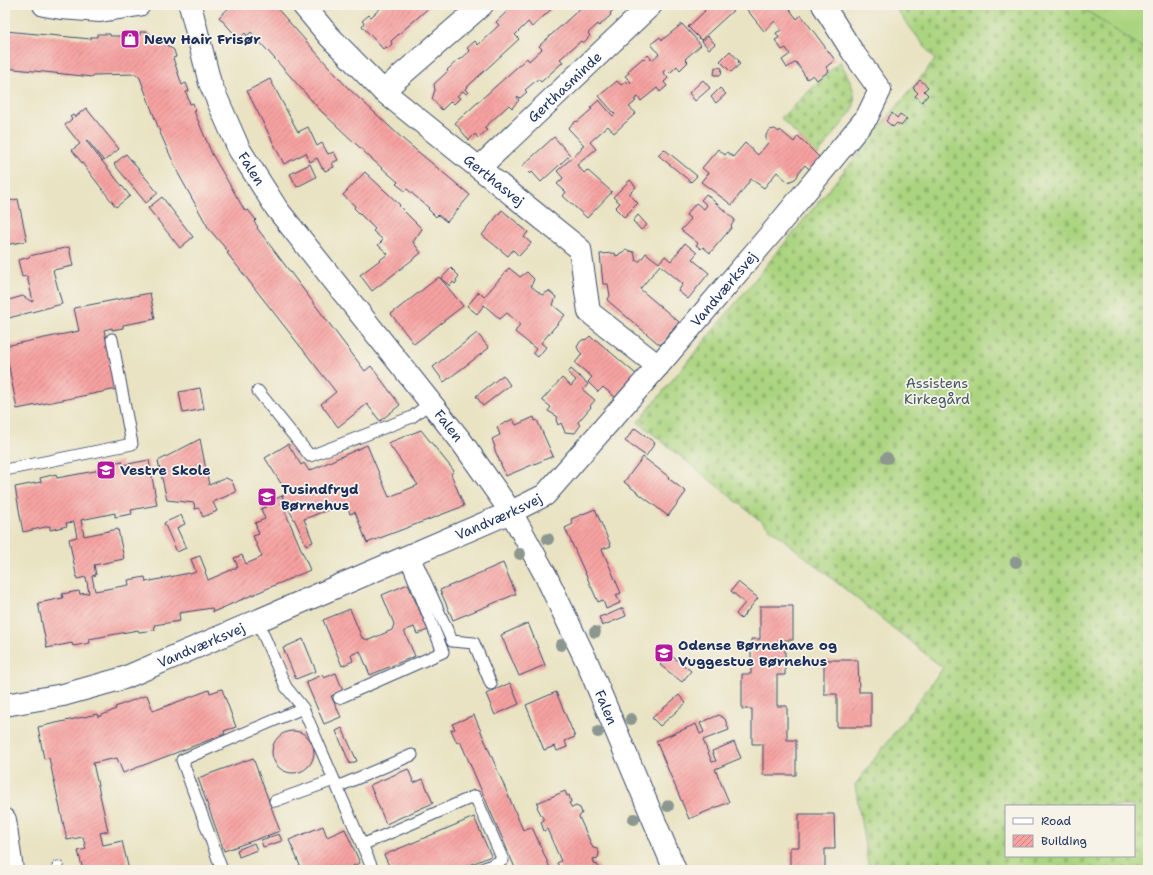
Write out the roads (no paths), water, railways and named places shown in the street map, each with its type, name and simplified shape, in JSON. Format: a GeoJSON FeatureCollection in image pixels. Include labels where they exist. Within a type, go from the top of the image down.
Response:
{"type":"FeatureCollection","features":[{"type":"Feature","properties":{"kind":"street"},"geometry":{"type":"LineString","coordinates":[[44,5],[100,12],[139,5]]}},
{"type":"Feature","properties":{"kind":"street","name":"Falen"},"geometry":{"type":"LineString","coordinates":[[190,5],[210,83],[239,149],[277,209],[461,440],[511,512],[546,576],[587,662],[675,870]]}},
{"type":"Feature","properties":{"kind":"street","name":"Gerthasvej"},"geometry":{"type":"LineString","coordinates":[[303,5],[329,36],[383,91],[580,249],[589,312],[658,366]]}},
{"type":"Feature","properties":{"kind":"street"},"geometry":{"type":"LineString","coordinates":[[383,91],[482,5]]}},
{"type":"Feature","properties":{"kind":"street","name":"Gerthasminde"},"geometry":{"type":"LineString","coordinates":[[478,168],[651,5]]}},
{"type":"Feature","properties":{"kind":"street","name":"Vandværksvej"},"geometry":{"type":"LineString","coordinates":[[5,704],[63,695],[124,678],[511,512],[545,495],[774,230],[867,117],[880,90],[852,51],[823,5]]}},
{"type":"Feature","properties":{"kind":"street"},"geometry":{"type":"LineString","coordinates":[[5,820],[12,870]]}},
{"type":"Feature","properties":{"kind":"lane"},"geometry":{"type":"LineString","coordinates":[[5,470],[132,444],[112,339]]}},
{"type":"Feature","properties":{"kind":"lane"},"geometry":{"type":"LineString","coordinates":[[258,391],[310,456],[412,417],[430,402]]}},
{"type":"Feature","properties":{"kind":"lane"},"geometry":{"type":"LineString","coordinates":[[409,556],[452,641],[474,643],[492,684]]}},
{"type":"Feature","properties":{"kind":"lane"},"geometry":{"type":"LineString","coordinates":[[339,698],[443,652],[409,556]]}},
{"type":"Feature","properties":{"kind":"lane"},"geometry":{"type":"LineString","coordinates":[[257,620],[286,687],[303,708],[373,870]]}},
{"type":"Feature","properties":{"kind":"lane"},"geometry":{"type":"LineString","coordinates":[[222,870],[182,760],[303,708]]}},
{"type":"Feature","properties":{"kind":"lane"},"geometry":{"type":"LineString","coordinates":[[275,801],[336,783],[412,755]]}},
{"type":"Feature","properties":{"kind":"lane"},"geometry":{"type":"LineString","coordinates":[[362,845],[475,796],[503,860],[480,870]]}},
{"type":"Feature","properties":{"kind":"place","name":"New Hair Frisør"},"geometry":{"type":"Point","coordinates":[130,39]}},
{"type":"Feature","properties":{"kind":"place","name":"Vestre Skole"},"geometry":{"type":"Point","coordinates":[106,470]}},
{"type":"Feature","properties":{"kind":"place","name":"Tusindfryd Børnehus"},"geometry":{"type":"Point","coordinates":[267,497]}},
{"type":"Feature","properties":{"kind":"place","name":"Odense Børnehave og Vuggestue Børnehus"},"geometry":{"type":"Point","coordinates":[664,653]}},
{"type":"Feature","properties":{"kind":"park label","name":"Assistens Kirkegård"},"geometry":{"type":"Point","coordinates":[937,392]}}]}
